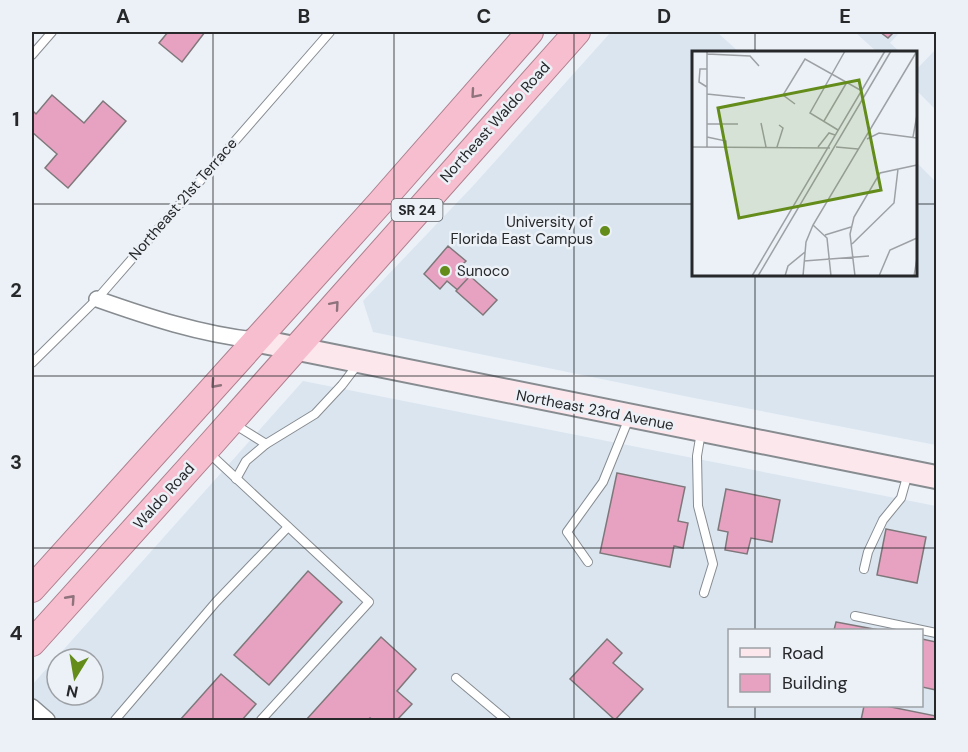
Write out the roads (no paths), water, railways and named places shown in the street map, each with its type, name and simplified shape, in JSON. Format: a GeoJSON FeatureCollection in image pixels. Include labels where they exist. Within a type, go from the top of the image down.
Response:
{"type":"FeatureCollection","features":[{"type":"Feature","properties":{"kind":"highway","name":"Northeast Waldo Road"},"geometry":{"type":"LineString","coordinates":[[296,349],[577,32]]}},
{"type":"Feature","properties":{"kind":"highway"},"geometry":{"type":"LineString","coordinates":[[522,41],[540,73]]}},
{"type":"Feature","properties":{"kind":"highway","name":"SR 24"},"geometry":{"type":"LineString","coordinates":[[32,589],[254,340],[379,204],[522,41]]}},
{"type":"Feature","properties":{"kind":"highway","name":"Waldo Road"},"geometry":{"type":"LineString","coordinates":[[32,643],[296,349]]}},
{"type":"Feature","properties":{"kind":"main road","name":"Northeast 23rd Avenue"},"geometry":{"type":"LineString","coordinates":[[254,340],[936,477]]}},
{"type":"Feature","properties":{"kind":"street"},"geometry":{"type":"LineString","coordinates":[[97,298],[161,321],[234,338],[254,340]]}},
{"type":"Feature","properties":{"kind":"street"},"geometry":{"type":"LineString","coordinates":[[32,707],[47,720]]}},
{"type":"Feature","properties":{"kind":"lane"},"geometry":{"type":"LineString","coordinates":[[32,55],[51,32]]}},
{"type":"Feature","properties":{"kind":"lane","name":"Northeast 21st Terrace"},"geometry":{"type":"LineString","coordinates":[[32,363],[36,354],[97,298],[330,32]]}},
{"type":"Feature","properties":{"kind":"lane"},"geometry":{"type":"LineString","coordinates":[[236,479],[246,461],[266,444],[315,414],[342,386],[359,362]]}},
{"type":"Feature","properties":{"kind":"lane"},"geometry":{"type":"LineString","coordinates":[[588,562],[567,532],[603,482],[629,416]]}},
{"type":"Feature","properties":{"kind":"lane"},"geometry":{"type":"LineString","coordinates":[[231,423],[266,444]]}},
{"type":"Feature","properties":{"kind":"lane"},"geometry":{"type":"LineString","coordinates":[[701,430],[697,456],[698,506],[713,564],[704,593]]}},
{"type":"Feature","properties":{"kind":"lane"},"geometry":{"type":"LineString","coordinates":[[206,450],[369,602],[261,720]]}},
{"type":"Feature","properties":{"kind":"lane"},"geometry":{"type":"LineString","coordinates":[[864,569],[868,552],[883,520],[901,498],[909,471]]}},
{"type":"Feature","properties":{"kind":"lane"},"geometry":{"type":"LineString","coordinates":[[115,720],[216,602],[288,527]]}},
{"type":"Feature","properties":{"kind":"lane"},"geometry":{"type":"LineString","coordinates":[[855,616],[917,629]]}},
{"type":"Feature","properties":{"kind":"lane"},"geometry":{"type":"LineString","coordinates":[[456,678],[506,720]]}},
{"type":"Feature","properties":{"kind":"place","name":"University of Florida East Campus"},"geometry":{"type":"Point","coordinates":[605,231]}},
{"type":"Feature","properties":{"kind":"place","name":"Sunoco"},"geometry":{"type":"Point","coordinates":[445,271]}}]}
